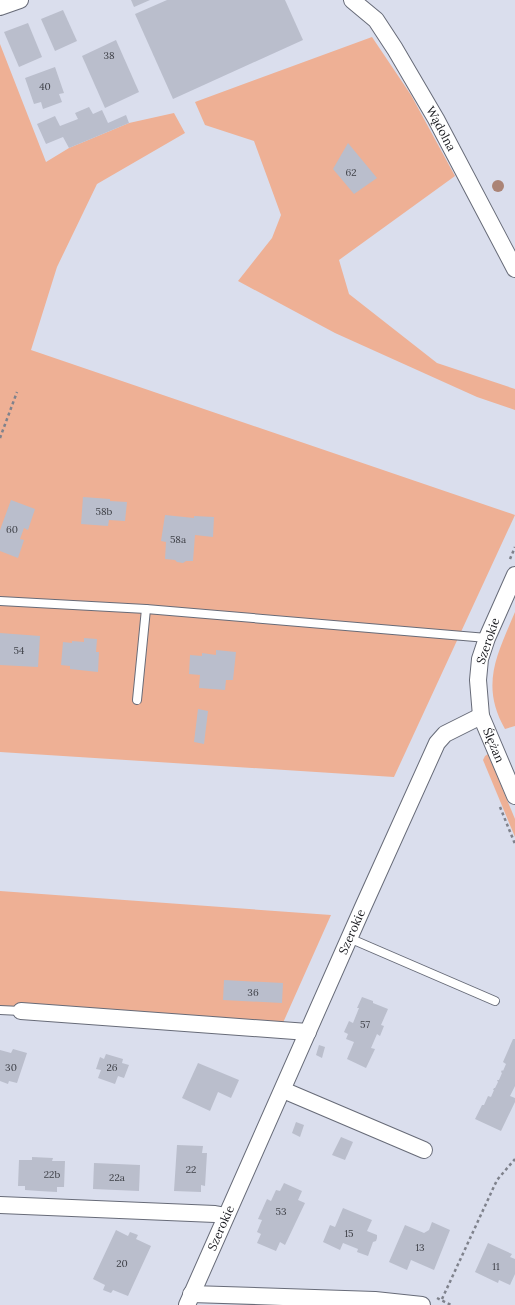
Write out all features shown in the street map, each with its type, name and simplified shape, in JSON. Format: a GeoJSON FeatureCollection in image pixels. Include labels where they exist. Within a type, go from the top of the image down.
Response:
{"type":"FeatureCollection","features":[{"type":"Feature","properties":{"kind":"street"},"geometry":{"type":"LineString","coordinates":[[0,7],[20,0]]}},
{"type":"Feature","properties":{"kind":"street","name":"Wądolna"},"geometry":{"type":"LineString","coordinates":[[353,0],[376,20],[395,49],[436,119],[515,269]]}},
{"type":"Feature","properties":{"kind":"street","name":"Szerokie"},"geometry":{"type":"LineString","coordinates":[[189,1300],[437,743],[445,734],[481,716],[478,670],[480,659],[487,638],[515,575]]}},
{"type":"Feature","properties":{"kind":"street","name":"Ślężan"},"geometry":{"type":"LineString","coordinates":[[481,716],[515,796]]}},
{"type":"Feature","properties":{"kind":"street"},"geometry":{"type":"LineString","coordinates":[[21,1011],[308,1032]]}},
{"type":"Feature","properties":{"kind":"street"},"geometry":{"type":"LineString","coordinates":[[283,1090],[424,1150]]}},
{"type":"Feature","properties":{"kind":"street"},"geometry":{"type":"LineString","coordinates":[[0,1205],[226,1216]]}},
{"type":"Feature","properties":{"kind":"street"},"geometry":{"type":"LineString","coordinates":[[189,1300],[374,1300],[397,1301],[422,1305]]}},
{"type":"Feature","properties":{"kind":"lane"},"geometry":{"type":"LineString","coordinates":[[0,601],[146,609],[487,638]]}},
{"type":"Feature","properties":{"kind":"lane"},"geometry":{"type":"LineString","coordinates":[[137,700],[146,609]]}},
{"type":"Feature","properties":{"kind":"lane"},"geometry":{"type":"LineString","coordinates":[[349,938],[495,1001]]}},
{"type":"Feature","properties":{"kind":"lane"},"geometry":{"type":"LineString","coordinates":[[0,1010],[21,1011]]}},
{"type":"Feature","properties":{"kind":"path"},"geometry":{"type":"LineString","coordinates":[[0,438],[17,392]]}},
{"type":"Feature","properties":{"kind":"path"},"geometry":{"type":"LineString","coordinates":[[499,804],[515,844]]}},
{"type":"Feature","properties":{"kind":"path"},"geometry":{"type":"LineString","coordinates":[[442,1300],[497,1180],[515,1159]]}},
{"type":"Feature","properties":{"kind":"shaded area"},"geometry":{"type":"Polygon","coordinates":[[[372,37],[411,95],[455,176],[339,260],[349,294],[437,363],[515,389],[515,410],[477,397],[335,333],[238,281],[272,238],[281,215],[254,141],[205,125],[195,102],[372,37]]]}},
{"type":"Feature","properties":{"kind":"shaded area"},"geometry":{"type":"Polygon","coordinates":[[[0,44],[46,162],[69,148],[129,123],[174,113],[185,133],[97,184],[57,267],[31,350],[515,515],[394,777],[0,752],[0,44]]]}},
{"type":"Feature","properties":{"kind":"shaded area"},"geometry":{"type":"Polygon","coordinates":[[[515,612],[515,726],[505,729],[493,698],[492,684],[497,656],[515,612]]]}},
{"type":"Feature","properties":{"kind":"shaded area"},"geometry":{"type":"Polygon","coordinates":[[[488,754],[515,819],[515,837],[483,760],[488,754]]]}},
{"type":"Feature","properties":{"kind":"shaded area"},"geometry":{"type":"Polygon","coordinates":[[[0,891],[331,915],[282,1025],[3,1011],[0,1015],[0,891]]]}},
{"type":"Feature","properties":{"kind":"building"},"geometry":{"type":"Polygon","coordinates":[[[131,0],[150,0],[134,7],[131,0]]]}},
{"type":"Feature","properties":{"kind":"building"},"geometry":{"type":"Polygon","coordinates":[[[167,0],[285,0],[303,40],[173,99],[135,14],[167,0]]]}},
{"type":"Feature","properties":{"kind":"building"},"geometry":{"type":"Polygon","coordinates":[[[63,10],[77,41],[55,51],[41,19],[63,10]]]}},
{"type":"Feature","properties":{"kind":"building"},"geometry":{"type":"Polygon","coordinates":[[[28,23],[42,57],[19,67],[4,32],[28,23]]]}},
{"type":"Feature","properties":{"kind":"building"},"geometry":{"type":"Polygon","coordinates":[[[116,40],[139,92],[105,108],[82,56],[116,40]]]}},
{"type":"Feature","properties":{"kind":"building"},"geometry":{"type":"Polygon","coordinates":[[[55,67],[64,93],[59,94],[62,102],[43,109],[41,102],[34,104],[25,78],[55,67]]]}},
{"type":"Feature","properties":{"kind":"building"},"geometry":{"type":"Polygon","coordinates":[[[89,107],[93,114],[102,110],[108,123],[126,115],[129,123],[69,148],[63,137],[46,144],[37,124],[55,116],[60,126],[78,119],[75,113],[89,107]]]}},
{"type":"Feature","properties":{"kind":"building"},"geometry":{"type":"Polygon","coordinates":[[[348,143],[377,178],[354,194],[333,169],[348,143]]]}},
{"type":"Feature","properties":{"kind":"building"},"geometry":{"type":"Polygon","coordinates":[[[83,497],[127,502],[125,521],[109,520],[108,526],[81,524],[83,497]]]}},
{"type":"Feature","properties":{"kind":"building"},"geometry":{"type":"Polygon","coordinates":[[[11,500],[35,509],[28,530],[24,528],[20,539],[24,540],[18,558],[0,551],[0,530],[11,500]]]}},
{"type":"Feature","properties":{"kind":"building"},"geometry":{"type":"Polygon","coordinates":[[[165,515],[194,518],[194,516],[214,517],[213,537],[195,535],[193,561],[186,561],[183,563],[165,559],[166,542],[161,541],[165,515]]]}},
{"type":"Feature","properties":{"kind":"building"},"geometry":{"type":"Polygon","coordinates":[[[0,633],[40,636],[38,667],[0,665],[0,633]]]}},
{"type":"Feature","properties":{"kind":"building"},"geometry":{"type":"Polygon","coordinates":[[[84,638],[97,639],[96,652],[99,652],[98,672],[70,669],[70,666],[61,665],[63,642],[84,642],[84,638]]]}},
{"type":"Feature","properties":{"kind":"building"},"geometry":{"type":"Polygon","coordinates":[[[216,650],[236,652],[233,680],[226,680],[225,690],[199,688],[200,675],[189,674],[190,655],[202,656],[202,653],[216,655],[216,650]]]}},
{"type":"Feature","properties":{"kind":"building"},"geometry":{"type":"Polygon","coordinates":[[[198,709],[208,711],[204,744],[194,742],[198,709]]]}},
{"type":"Feature","properties":{"kind":"building"},"geometry":{"type":"Polygon","coordinates":[[[224,980],[283,983],[282,1003],[223,1000],[224,980]]]}},
{"type":"Feature","properties":{"kind":"building"},"geometry":{"type":"Polygon","coordinates":[[[362,997],[388,1009],[381,1025],[384,1026],[380,1036],[377,1034],[371,1048],[375,1049],[366,1068],[347,1059],[354,1042],[346,1039],[348,1034],[344,1032],[349,1021],[353,1023],[362,997]]]}},
{"type":"Feature","properties":{"kind":"building"},"geometry":{"type":"Polygon","coordinates":[[[513,1039],[515,1039],[515,1086],[510,1096],[515,1098],[515,1102],[501,1131],[475,1119],[488,1096],[491,1097],[498,1082],[497,1080],[499,1080],[502,1073],[501,1072],[506,1064],[503,1062],[513,1039]]]}},
{"type":"Feature","properties":{"kind":"building"},"geometry":{"type":"Polygon","coordinates":[[[319,1045],[325,1047],[322,1058],[316,1055],[319,1045]]]}},
{"type":"Feature","properties":{"kind":"building"},"geometry":{"type":"Polygon","coordinates":[[[13,1049],[27,1053],[17,1083],[9,1081],[8,1084],[0,1081],[0,1050],[11,1053],[13,1049]]]}},
{"type":"Feature","properties":{"kind":"building"},"geometry":{"type":"Polygon","coordinates":[[[106,1054],[123,1059],[122,1063],[129,1065],[124,1078],[118,1076],[115,1084],[98,1078],[101,1070],[96,1069],[100,1057],[104,1059],[106,1054]]]}},
{"type":"Feature","properties":{"kind":"building"},"geometry":{"type":"Polygon","coordinates":[[[198,1063],[239,1080],[231,1098],[218,1092],[210,1111],[182,1098],[198,1063]]]}},
{"type":"Feature","properties":{"kind":"building"},"geometry":{"type":"Polygon","coordinates":[[[296,1122],[304,1125],[300,1137],[292,1133],[296,1122]]]}},
{"type":"Feature","properties":{"kind":"building"},"geometry":{"type":"Polygon","coordinates":[[[341,1137],[353,1142],[345,1160],[332,1155],[341,1137]]]}},
{"type":"Feature","properties":{"kind":"building"},"geometry":{"type":"Polygon","coordinates":[[[177,1145],[203,1146],[202,1153],[207,1153],[205,1186],[201,1185],[201,1192],[174,1191],[177,1145]]]}},
{"type":"Feature","properties":{"kind":"building"},"geometry":{"type":"Polygon","coordinates":[[[32,1157],[53,1158],[52,1161],[65,1161],[64,1187],[57,1187],[57,1192],[25,1190],[25,1186],[18,1186],[19,1160],[32,1160],[32,1157]]]}},
{"type":"Feature","properties":{"kind":"building"},"geometry":{"type":"Polygon","coordinates":[[[94,1163],[140,1165],[139,1191],[93,1189],[94,1163]]]}},
{"type":"Feature","properties":{"kind":"building"},"geometry":{"type":"Polygon","coordinates":[[[284,1183],[302,1191],[298,1200],[305,1203],[285,1245],[280,1242],[276,1251],[257,1243],[261,1234],[257,1232],[262,1220],[258,1219],[267,1199],[271,1201],[276,1190],[280,1191],[284,1183]]]}},
{"type":"Feature","properties":{"kind":"building"},"geometry":{"type":"Polygon","coordinates":[[[343,1208],[372,1220],[367,1231],[377,1235],[377,1238],[376,1241],[373,1242],[368,1256],[357,1252],[358,1249],[343,1243],[340,1250],[323,1242],[330,1225],[335,1227],[343,1208]]]}},
{"type":"Feature","properties":{"kind":"building"},"geometry":{"type":"Polygon","coordinates":[[[432,1222],[450,1230],[434,1270],[411,1260],[407,1270],[389,1262],[405,1225],[424,1233],[429,1230],[432,1222]]]}},
{"type":"Feature","properties":{"kind":"building"},"geometry":{"type":"Polygon","coordinates":[[[116,1230],[128,1236],[130,1232],[138,1235],[136,1239],[151,1246],[128,1296],[113,1290],[111,1293],[103,1290],[105,1285],[93,1279],[116,1230]]]}},
{"type":"Feature","properties":{"kind":"building"},"geometry":{"type":"Polygon","coordinates":[[[488,1243],[512,1254],[510,1257],[515,1259],[515,1274],[510,1285],[499,1280],[498,1283],[475,1272],[488,1243]]]}}]}
